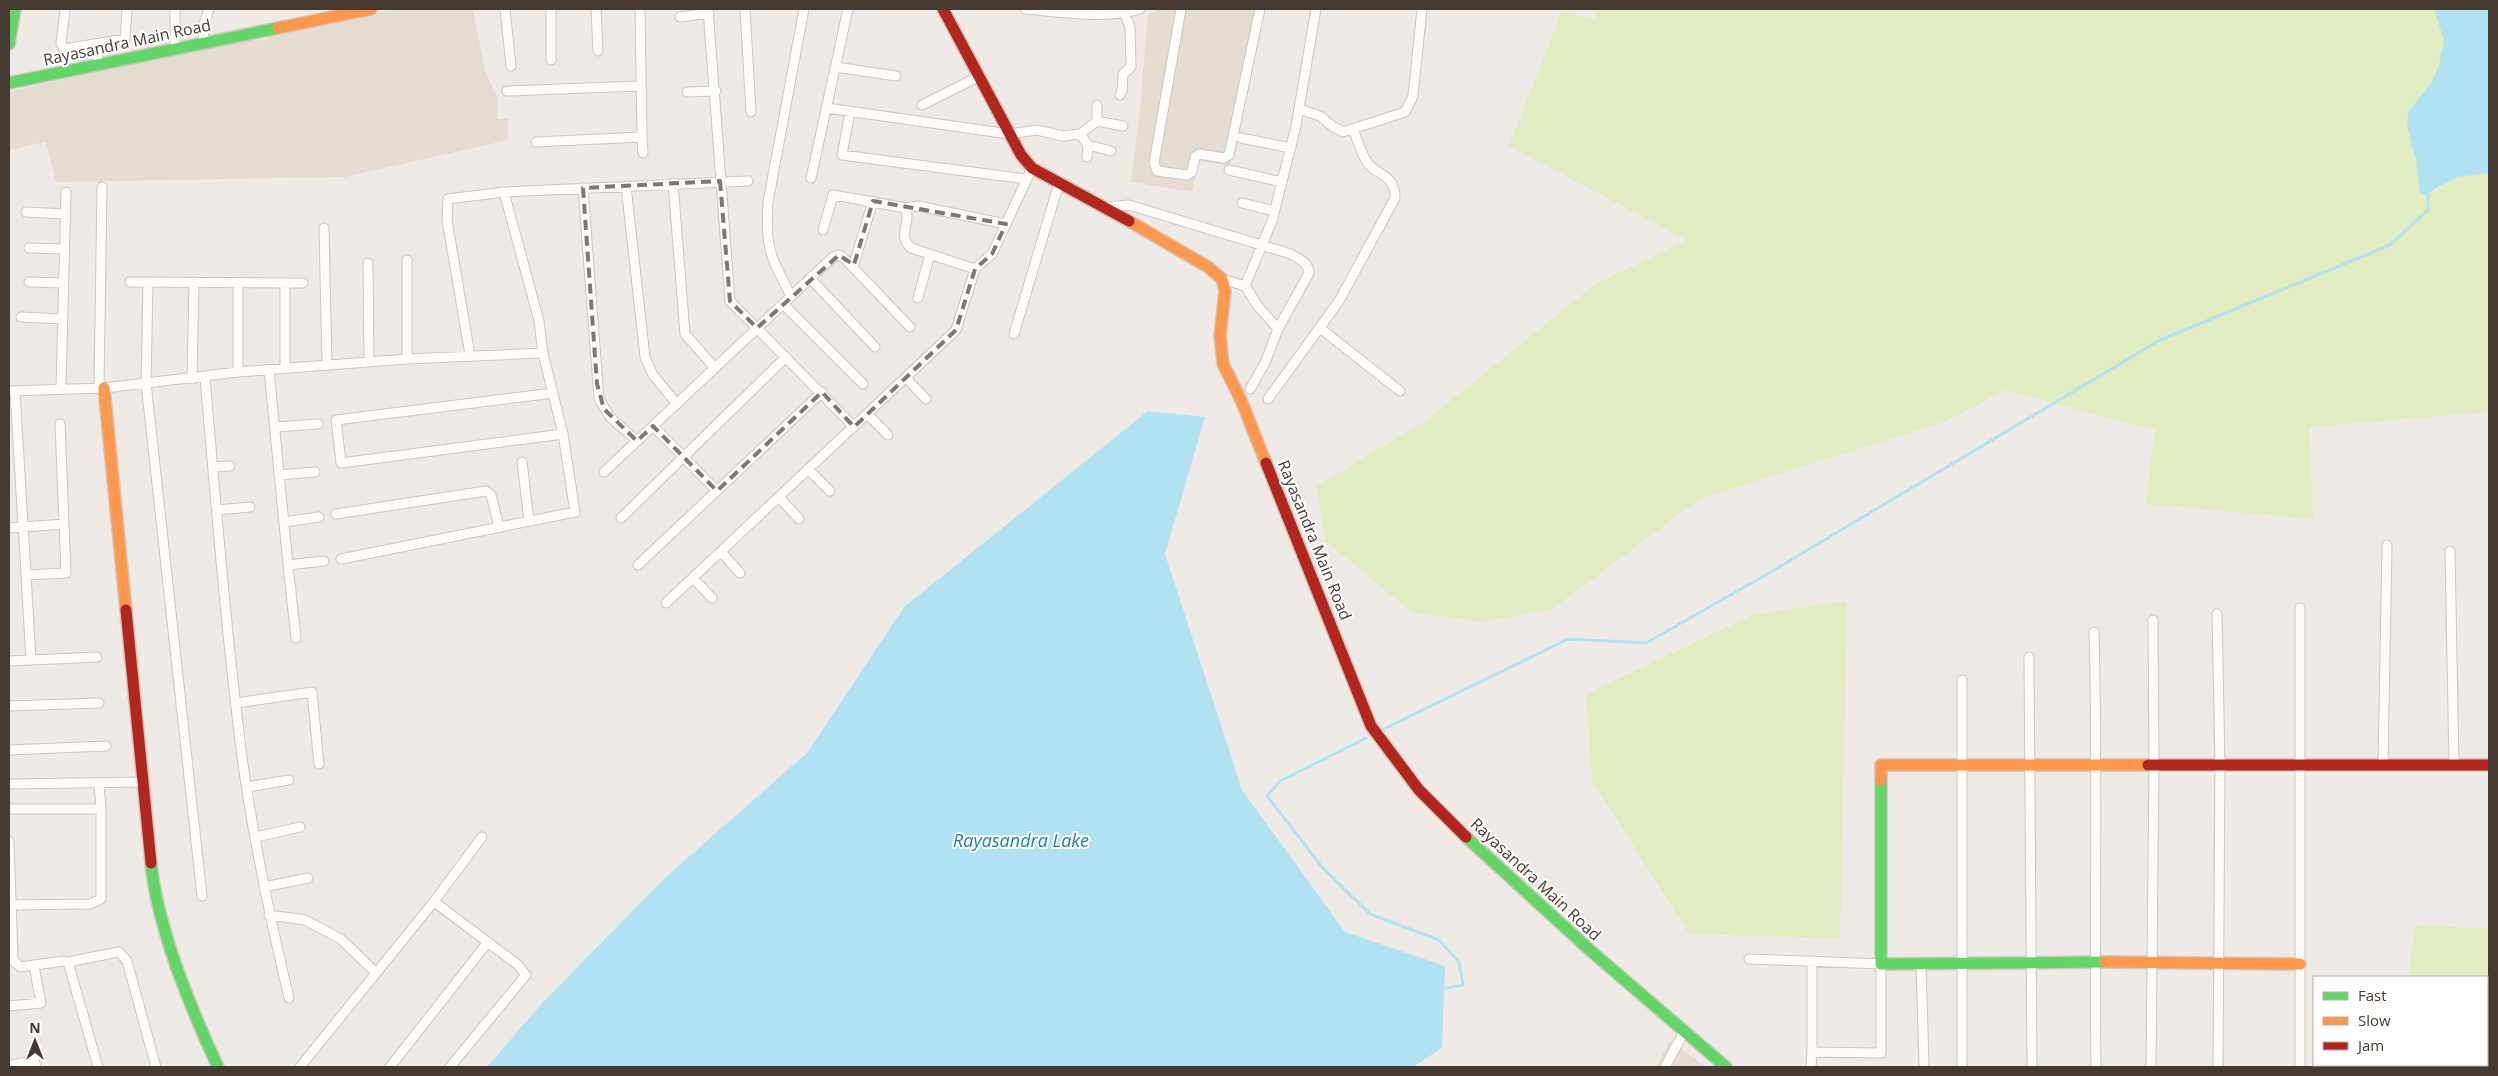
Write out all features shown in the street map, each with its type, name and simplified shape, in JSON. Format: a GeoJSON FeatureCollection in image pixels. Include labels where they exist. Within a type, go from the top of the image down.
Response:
{"type":"FeatureCollection","features":[{"type":"Feature","properties":{"kind":"street"},"geometry":{"type":"LineString","coordinates":[[9,44],[15,9]]}},
{"type":"Feature","properties":{"kind":"street"},"geometry":{"type":"LineString","coordinates":[[65,9],[62,44],[64,50],[125,39],[127,9]]}},
{"type":"Feature","properties":{"kind":"street"},"geometry":{"type":"LineString","coordinates":[[175,9],[175,48]]}},
{"type":"Feature","properties":{"kind":"street"},"geometry":{"type":"LineString","coordinates":[[204,42],[204,27],[209,9]]}},
{"type":"Feature","properties":{"kind":"street","name":"Rayasandra Main Road"},"geometry":{"type":"LineString","coordinates":[[9,83],[370,9]]}},
{"type":"Feature","properties":{"kind":"street"},"geometry":{"type":"LineString","coordinates":[[505,9],[510,66]]}},
{"type":"Feature","properties":{"kind":"street"},"geometry":{"type":"LineString","coordinates":[[551,9],[551,60]]}},
{"type":"Feature","properties":{"kind":"street"},"geometry":{"type":"LineString","coordinates":[[596,9],[598,51]]}},
{"type":"Feature","properties":{"kind":"street"},"geometry":{"type":"LineString","coordinates":[[640,9],[640,86],[643,153]]}},
{"type":"Feature","properties":{"kind":"street"},"geometry":{"type":"LineString","coordinates":[[745,9],[751,112]]}},
{"type":"Feature","properties":{"kind":"street"},"geometry":{"type":"LineString","coordinates":[[792,296],[772,259],[766,234],[768,202],[804,9]]}},
{"type":"Feature","properties":{"kind":"street"},"geometry":{"type":"LineString","coordinates":[[811,178],[848,9]]}},
{"type":"Feature","properties":{"kind":"street"},"geometry":{"type":"LineString","coordinates":[[943,9],[1009,134],[1021,155],[1032,168],[1105,207],[1208,267],[1222,279],[1245,286],[1258,305],[1278,328]]}},
{"type":"Feature","properties":{"kind":"street"},"geometry":{"type":"LineString","coordinates":[[1025,9],[1072,13],[1124,13],[1138,9]]}},
{"type":"Feature","properties":{"kind":"street"},"geometry":{"type":"LineString","coordinates":[[1181,9],[1154,164],[1157,171],[1187,175],[1192,172],[1195,157],[1199,154],[1224,158],[1229,155],[1260,9]]}},
{"type":"Feature","properties":{"kind":"street"},"geometry":{"type":"LineString","coordinates":[[1245,286],[1274,211],[1282,182],[1299,109],[1316,9]]}},
{"type":"Feature","properties":{"kind":"street"},"geometry":{"type":"LineString","coordinates":[[1299,109],[1320,116],[1343,132],[1392,118],[1405,112],[1410,105],[1422,9]]}},
{"type":"Feature","properties":{"kind":"street"},"geometry":{"type":"LineString","coordinates":[[680,17],[709,11],[730,301],[822,392],[854,427]]}},
{"type":"Feature","properties":{"kind":"street"},"geometry":{"type":"LineString","coordinates":[[1120,95],[1123,74],[1131,67],[1130,27],[1124,13]]}},
{"type":"Feature","properties":{"kind":"street"},"geometry":{"type":"LineString","coordinates":[[97,44],[98,65]]}},
{"type":"Feature","properties":{"kind":"street"},"geometry":{"type":"LineString","coordinates":[[835,67],[896,76]]}},
{"type":"Feature","properties":{"kind":"street"},"geometry":{"type":"LineString","coordinates":[[922,105],[980,76]]}},
{"type":"Feature","properties":{"kind":"street"},"geometry":{"type":"LineString","coordinates":[[507,91],[640,86]]}},
{"type":"Feature","properties":{"kind":"street"},"geometry":{"type":"LineString","coordinates":[[687,92],[716,91]]}},
{"type":"Feature","properties":{"kind":"street"},"geometry":{"type":"LineString","coordinates":[[1097,105],[1097,121]]}},
{"type":"Feature","properties":{"kind":"street"},"geometry":{"type":"LineString","coordinates":[[827,108],[1009,134],[1037,130],[1062,136],[1080,134],[1097,121],[1123,126]]}},
{"type":"Feature","properties":{"kind":"street"},"geometry":{"type":"LineString","coordinates":[[850,112],[842,154],[1026,179]]}},
{"type":"Feature","properties":{"kind":"street"},"geometry":{"type":"LineString","coordinates":[[1268,399],[1339,301],[1395,198],[1395,190],[1384,174],[1368,164],[1353,130]]}},
{"type":"Feature","properties":{"kind":"street"},"geometry":{"type":"LineString","coordinates":[[1080,134],[1088,145],[1111,151]]}},
{"type":"Feature","properties":{"kind":"street"},"geometry":{"type":"LineString","coordinates":[[536,142],[642,137]]}},
{"type":"Feature","properties":{"kind":"street"},"geometry":{"type":"LineString","coordinates":[[1240,138],[1290,148]]}},
{"type":"Feature","properties":{"kind":"street"},"geometry":{"type":"LineString","coordinates":[[1086,157],[1088,145]]}},
{"type":"Feature","properties":{"kind":"street"},"geometry":{"type":"LineString","coordinates":[[666,603],[956,330],[975,269],[992,254],[1032,168]]}},
{"type":"Feature","properties":{"kind":"street"},"geometry":{"type":"LineString","coordinates":[[1230,170],[1282,182]]}},
{"type":"Feature","properties":{"kind":"street"},"geometry":{"type":"LineString","coordinates":[[470,355],[446,220],[448,199],[504,192],[748,181]]}},
{"type":"Feature","properties":{"kind":"street"},"geometry":{"type":"LineString","coordinates":[[1014,334],[1059,183]]}},
{"type":"Feature","properties":{"kind":"street"},"geometry":{"type":"LineString","coordinates":[[673,184],[685,334],[715,368]]}},
{"type":"Feature","properties":{"kind":"street"},"geometry":{"type":"LineString","coordinates":[[626,186],[645,357],[653,376],[677,404]]}},
{"type":"Feature","properties":{"kind":"street"},"geometry":{"type":"LineString","coordinates":[[102,187],[102,388],[153,884],[169,941],[196,1021],[218,1067]]}},
{"type":"Feature","properties":{"kind":"street"},"geometry":{"type":"LineString","coordinates":[[583,188],[598,399],[610,417],[637,441]]}},
{"type":"Feature","properties":{"kind":"street"},"geometry":{"type":"LineString","coordinates":[[61,389],[66,192]]}},
{"type":"Feature","properties":{"kind":"street"},"geometry":{"type":"LineString","coordinates":[[342,559],[575,512],[563,434],[543,353],[539,321],[504,192]]}},
{"type":"Feature","properties":{"kind":"street"},"geometry":{"type":"LineString","coordinates":[[823,230],[833,195],[906,208],[918,206],[1006,224]]}},
{"type":"Feature","properties":{"kind":"street"},"geometry":{"type":"LineString","coordinates":[[853,267],[873,201]]}},
{"type":"Feature","properties":{"kind":"street"},"geometry":{"type":"LineString","coordinates":[[1242,203],[1274,211]]}},
{"type":"Feature","properties":{"kind":"street"},"geometry":{"type":"LineString","coordinates":[[1105,207],[1129,204],[1291,254],[1303,261],[1309,269],[1309,273],[1278,328],[1266,363],[1250,389]]}},
{"type":"Feature","properties":{"kind":"street"},"geometry":{"type":"LineString","coordinates":[[906,208],[908,214],[903,238],[906,244],[911,248],[975,269]]}},
{"type":"Feature","properties":{"kind":"street"},"geometry":{"type":"LineString","coordinates":[[26,212],[65,214]]}},
{"type":"Feature","properties":{"kind":"street"},"geometry":{"type":"LineString","coordinates":[[324,228],[327,365]]}},
{"type":"Feature","properties":{"kind":"street"},"geometry":{"type":"LineString","coordinates":[[29,248],[64,250]]}},
{"type":"Feature","properties":{"kind":"street"},"geometry":{"type":"LineString","coordinates":[[918,298],[930,254]]}},
{"type":"Feature","properties":{"kind":"street"},"geometry":{"type":"LineString","coordinates":[[604,472],[833,257],[839,255],[853,267],[910,327]]}},
{"type":"Feature","properties":{"kind":"street"},"geometry":{"type":"LineString","coordinates":[[406,260],[407,359]]}},
{"type":"Feature","properties":{"kind":"street"},"geometry":{"type":"LineString","coordinates":[[368,263],[369,362]]}},
{"type":"Feature","properties":{"kind":"street"},"geometry":{"type":"LineString","coordinates":[[810,278],[875,347]]}},
{"type":"Feature","properties":{"kind":"street","name":"Rayasandra Main Road"},"geometry":{"type":"LineString","coordinates":[[1222,279],[1225,291],[1220,335],[1223,364],[1241,400],[1371,726],[1418,790],[1451,823],[1610,970],[1726,1067]]}},
{"type":"Feature","properties":{"kind":"street"},"geometry":{"type":"LineString","coordinates":[[29,282],[64,283]]}},
{"type":"Feature","properties":{"kind":"street"},"geometry":{"type":"LineString","coordinates":[[130,282],[303,283]]}},
{"type":"Feature","properties":{"kind":"street"},"geometry":{"type":"LineString","coordinates":[[192,379],[194,282]]}},
{"type":"Feature","properties":{"kind":"street"},"geometry":{"type":"LineString","coordinates":[[148,283],[146,383],[202,896]]}},
{"type":"Feature","properties":{"kind":"street"},"geometry":{"type":"LineString","coordinates":[[238,283],[238,372]]}},
{"type":"Feature","properties":{"kind":"street"},"geometry":{"type":"LineString","coordinates":[[285,283],[285,368]]}},
{"type":"Feature","properties":{"kind":"street"},"geometry":{"type":"LineString","coordinates":[[783,304],[863,384]]}},
{"type":"Feature","properties":{"kind":"street"},"geometry":{"type":"LineString","coordinates":[[21,317],[63,318]]}},
{"type":"Feature","properties":{"kind":"street"},"geometry":{"type":"LineString","coordinates":[[1320,328],[1400,391]]}},
{"type":"Feature","properties":{"kind":"street"},"geometry":{"type":"LineString","coordinates":[[31,659],[24,527],[13,424],[12,391],[102,388],[205,378],[238,372],[407,359],[543,353]]}},
{"type":"Feature","properties":{"kind":"street"},"geometry":{"type":"LineString","coordinates":[[621,518],[786,357]]}},
{"type":"Feature","properties":{"kind":"street"},"geometry":{"type":"LineString","coordinates":[[269,370],[296,638]]}},
{"type":"Feature","properties":{"kind":"street"},"geometry":{"type":"LineString","coordinates":[[205,378],[236,703],[247,787],[269,915],[289,998]]}},
{"type":"Feature","properties":{"kind":"street"},"geometry":{"type":"LineString","coordinates":[[906,378],[926,400]]}},
{"type":"Feature","properties":{"kind":"street"},"geometry":{"type":"LineString","coordinates":[[638,565],[822,392]]}},
{"type":"Feature","properties":{"kind":"street"},"geometry":{"type":"LineString","coordinates":[[553,393],[336,420],[341,463],[563,434]]}},
{"type":"Feature","properties":{"kind":"street"},"geometry":{"type":"LineString","coordinates":[[867,414],[888,435]]}},
{"type":"Feature","properties":{"kind":"street"},"geometry":{"type":"LineString","coordinates":[[26,575],[66,573],[60,424]]}},
{"type":"Feature","properties":{"kind":"street"},"geometry":{"type":"LineString","coordinates":[[275,427],[318,424]]}},
{"type":"Feature","properties":{"kind":"street"},"geometry":{"type":"LineString","coordinates":[[653,426],[717,490]]}},
{"type":"Feature","properties":{"kind":"street"},"geometry":{"type":"LineString","coordinates":[[522,462],[529,522]]}},
{"type":"Feature","properties":{"kind":"street"},"geometry":{"type":"LineString","coordinates":[[213,467],[230,466]]}},
{"type":"Feature","properties":{"kind":"street"},"geometry":{"type":"LineString","coordinates":[[808,470],[830,492]]}},
{"type":"Feature","properties":{"kind":"street"},"geometry":{"type":"LineString","coordinates":[[279,475],[315,472]]}},
{"type":"Feature","properties":{"kind":"street"},"geometry":{"type":"LineString","coordinates":[[336,514],[486,491],[491,494],[499,527]]}},
{"type":"Feature","properties":{"kind":"street"},"geometry":{"type":"LineString","coordinates":[[779,497],[799,519]]}},
{"type":"Feature","properties":{"kind":"street"},"geometry":{"type":"LineString","coordinates":[[217,510],[250,507]]}},
{"type":"Feature","properties":{"kind":"street"},"geometry":{"type":"LineString","coordinates":[[284,522],[319,517]]}},
{"type":"Feature","properties":{"kind":"street"},"geometry":{"type":"LineString","coordinates":[[9,528],[64,524]]}},
{"type":"Feature","properties":{"kind":"street"},"geometry":{"type":"LineString","coordinates":[[2383,764],[2387,545]]}},
{"type":"Feature","properties":{"kind":"street"},"geometry":{"type":"LineString","coordinates":[[2450,550],[2454,764]]}},
{"type":"Feature","properties":{"kind":"street"},"geometry":{"type":"LineString","coordinates":[[721,552],[740,573]]}},
{"type":"Feature","properties":{"kind":"street"},"geometry":{"type":"LineString","coordinates":[[288,565],[324,561]]}},
{"type":"Feature","properties":{"kind":"street"},"geometry":{"type":"LineString","coordinates":[[693,578],[712,598]]}},
{"type":"Feature","properties":{"kind":"street"},"geometry":{"type":"LineString","coordinates":[[2300,608],[2300,1067]]}},
{"type":"Feature","properties":{"kind":"street"},"geometry":{"type":"LineString","coordinates":[[2218,614],[2220,764],[2218,1067]]}},
{"type":"Feature","properties":{"kind":"street"},"geometry":{"type":"LineString","coordinates":[[2151,1067],[2154,764],[2153,620]]}},
{"type":"Feature","properties":{"kind":"street"},"geometry":{"type":"LineString","coordinates":[[2094,632],[2097,764],[2096,1067]]}},
{"type":"Feature","properties":{"kind":"street"},"geometry":{"type":"LineString","coordinates":[[9,661],[97,657]]}},
{"type":"Feature","properties":{"kind":"street"},"geometry":{"type":"LineString","coordinates":[[2029,657],[2032,1067]]}},
{"type":"Feature","properties":{"kind":"street"},"geometry":{"type":"LineString","coordinates":[[1962,680],[1964,964],[1962,1067]]}},
{"type":"Feature","properties":{"kind":"street"},"geometry":{"type":"LineString","coordinates":[[236,703],[312,692],[320,764]]}},
{"type":"Feature","properties":{"kind":"street"},"geometry":{"type":"LineString","coordinates":[[9,706],[99,703]]}},
{"type":"Feature","properties":{"kind":"street"},"geometry":{"type":"LineString","coordinates":[[9,750],[106,746]]}},
{"type":"Feature","properties":{"kind":"street"},"geometry":{"type":"LineString","coordinates":[[1812,1052],[1881,1053],[1881,765],[2489,765]]}},
{"type":"Feature","properties":{"kind":"street"},"geometry":{"type":"LineString","coordinates":[[247,787],[289,780]]}},
{"type":"Feature","properties":{"kind":"street"},"geometry":{"type":"LineString","coordinates":[[9,784],[142,782]]}},
{"type":"Feature","properties":{"kind":"street"},"geometry":{"type":"LineString","coordinates":[[10,905],[90,904],[101,899],[101,809],[99,784]]}},
{"type":"Feature","properties":{"kind":"street"},"geometry":{"type":"LineString","coordinates":[[9,809],[101,809]]}},
{"type":"Feature","properties":{"kind":"street"},"geometry":{"type":"LineString","coordinates":[[256,837],[300,827]]}},
{"type":"Feature","properties":{"kind":"street"},"geometry":{"type":"LineString","coordinates":[[300,1067],[432,904],[482,837]]}},
{"type":"Feature","properties":{"kind":"street"},"geometry":{"type":"LineString","coordinates":[[9,841],[12,965],[20,967],[63,961],[68,962],[110,952],[119,952],[127,961],[156,1067]]}},
{"type":"Feature","properties":{"kind":"street"},"geometry":{"type":"LineString","coordinates":[[264,887],[308,878]]}},
{"type":"Feature","properties":{"kind":"street"},"geometry":{"type":"LineString","coordinates":[[432,904],[437,904],[488,942],[518,965],[526,975],[450,1067]]}},
{"type":"Feature","properties":{"kind":"street"},"geometry":{"type":"LineString","coordinates":[[269,915],[305,920],[341,939],[376,972]]}},
{"type":"Feature","properties":{"kind":"street"},"geometry":{"type":"LineString","coordinates":[[390,1067],[488,942]]}},
{"type":"Feature","properties":{"kind":"street"},"geometry":{"type":"LineString","coordinates":[[1749,959],[1881,964],[2151,962],[2300,964]]}},
{"type":"Feature","properties":{"kind":"street"},"geometry":{"type":"LineString","coordinates":[[68,962],[98,1067]]}},
{"type":"Feature","properties":{"kind":"street"},"geometry":{"type":"LineString","coordinates":[[1811,1067],[1812,962]]}},
{"type":"Feature","properties":{"kind":"street"},"geometry":{"type":"LineString","coordinates":[[1921,964],[1924,1063]]}},
{"type":"Feature","properties":{"kind":"street"},"geometry":{"type":"LineString","coordinates":[[9,1006],[41,1002],[34,966]]}},
{"type":"Feature","properties":{"kind":"street"},"geometry":{"type":"LineString","coordinates":[[1666,1067],[1684,1032]]}},
{"type":"Feature","properties":{"kind":"street"},"geometry":{"type":"LineString","coordinates":[[9,1066],[34,1060],[36,1067]]}},
{"type":"Feature","properties":{"kind":"highlighted area"},"geometry":{"type":"Polygon","coordinates":[[[720,181],[730,301],[757,328],[839,255],[854,265],[873,201],[1006,224],[992,254],[975,269],[956,330],[854,427],[822,392],[717,491],[653,426],[637,441],[604,409],[597,384],[583,188],[720,181]]]}},
{"type":"Feature","properties":{"kind":"shaded area"},"geometry":{"type":"Polygon","coordinates":[[[396,9],[473,9],[485,71],[497,97],[498,119],[508,119],[508,140],[345,177],[56,182],[46,142],[9,150],[9,92],[251,36],[253,41],[269,39],[268,33],[396,9]]]}},
{"type":"Feature","properties":{"kind":"shaded area"},"geometry":{"type":"Polygon","coordinates":[[[1159,9],[1262,9],[1230,166],[1198,161],[1192,192],[1131,182],[1140,110],[1148,14],[1159,9]]]}},
{"type":"Feature","properties":{"kind":"shaded area"},"geometry":{"type":"Polygon","coordinates":[[[1670,1041],[1706,1067],[1656,1067],[1670,1041]]]}},
{"type":"Feature","properties":{"kind":"green space"},"geometry":{"type":"Polygon","coordinates":[[[1597,9],[2434,9],[2444,41],[2439,65],[2432,82],[2408,112],[2407,125],[2416,160],[2420,192],[2435,191],[2457,177],[2489,173],[2489,412],[2309,427],[2313,519],[2146,504],[2155,430],[2005,390],[1947,421],[1699,499],[1552,609],[1484,622],[1412,612],[1325,541],[1317,486],[1427,420],[1594,285],[1687,240],[1509,146],[1562,11],[1594,19],[1597,9]]]}},
{"type":"Feature","properties":{"kind":"green space"},"geometry":{"type":"Polygon","coordinates":[[[1847,601],[1840,938],[1689,934],[1592,780],[1586,694],[1753,615],[1847,601]]]}},
{"type":"Feature","properties":{"kind":"green space"},"geometry":{"type":"Polygon","coordinates":[[[2415,925],[2489,929],[2488,1012],[2488,976],[2409,976],[2415,925]]]}},
{"type":"Feature","properties":{"kind":"green space"},"geometry":{"type":"Polygon","coordinates":[[[2399,1066],[2479,1066],[2479,1067],[2399,1066]]]}},
{"type":"Feature","properties":{"kind":"water"},"geometry":{"type":"Polygon","coordinates":[[[2434,9],[2489,9],[2489,173],[2457,177],[2424,195],[2420,192],[2416,160],[2407,125],[2408,112],[2432,82],[2439,65],[2444,41],[2434,9]]]}},
{"type":"Feature","properties":{"kind":"water","name":"Rayasandra Lake"},"geometry":{"type":"Polygon","coordinates":[[[1148,411],[1205,417],[1165,554],[1242,790],[1345,932],[1445,966],[1442,1048],[1413,1067],[487,1067],[543,1002],[667,876],[807,753],[904,607],[1148,411]]]}},
{"type":"Feature","properties":{"kind":"waterway"},"geometry":{"type":"LineString","coordinates":[[1384,729],[1568,639],[1646,643],[1769,573],[2158,341],[2390,245],[2428,210],[2428,191]]}},
{"type":"Feature","properties":{"kind":"waterway"},"geometry":{"type":"LineString","coordinates":[[1366,738],[1280,781],[1267,796],[1322,867],[1370,914],[1439,940],[1459,962],[1463,985],[1441,989]]}},
{"type":"Feature","properties":{"kind":"traffic: fast"},"geometry":{"type":"LineString","coordinates":[[9,44],[15,9]]}},
{"type":"Feature","properties":{"kind":"traffic: fast"},"geometry":{"type":"LineString","coordinates":[[9,83],[278,28]]}},
{"type":"Feature","properties":{"kind":"traffic: fast"},"geometry":{"type":"LineString","coordinates":[[1881,780],[1881,964],[2105,962]]}},
{"type":"Feature","properties":{"kind":"traffic: fast"},"geometry":{"type":"LineString","coordinates":[[1466,837],[1592,952],[1726,1067]]}},
{"type":"Feature","properties":{"kind":"traffic: fast"},"geometry":{"type":"LineString","coordinates":[[151,863],[154,887],[168,940],[197,1020],[218,1067]]}},
{"type":"Feature","properties":{"kind":"traffic: slow"},"geometry":{"type":"LineString","coordinates":[[278,28],[371,9]]}},
{"type":"Feature","properties":{"kind":"traffic: slow"},"geometry":{"type":"LineString","coordinates":[[1129,221],[1208,267],[1222,279],[1225,291],[1220,335],[1223,364],[1241,400],[1266,463]]}},
{"type":"Feature","properties":{"kind":"traffic: slow"},"geometry":{"type":"LineString","coordinates":[[104,388],[126,610]]}},
{"type":"Feature","properties":{"kind":"traffic: slow"},"geometry":{"type":"LineString","coordinates":[[1881,780],[1881,765],[2148,765]]}},
{"type":"Feature","properties":{"kind":"traffic: slow"},"geometry":{"type":"LineString","coordinates":[[2105,962],[2300,964]]}},
{"type":"Feature","properties":{"kind":"traffic: jam"},"geometry":{"type":"LineString","coordinates":[[943,9],[1021,155],[1032,168],[1129,221]]}},
{"type":"Feature","properties":{"kind":"traffic: jam"},"geometry":{"type":"LineString","coordinates":[[1266,463],[1371,726],[1419,790],[1466,837]]}},
{"type":"Feature","properties":{"kind":"traffic: jam"},"geometry":{"type":"LineString","coordinates":[[126,610],[151,863]]}},
{"type":"Feature","properties":{"kind":"traffic: jam"},"geometry":{"type":"LineString","coordinates":[[2148,765],[2489,765]]}}]}
